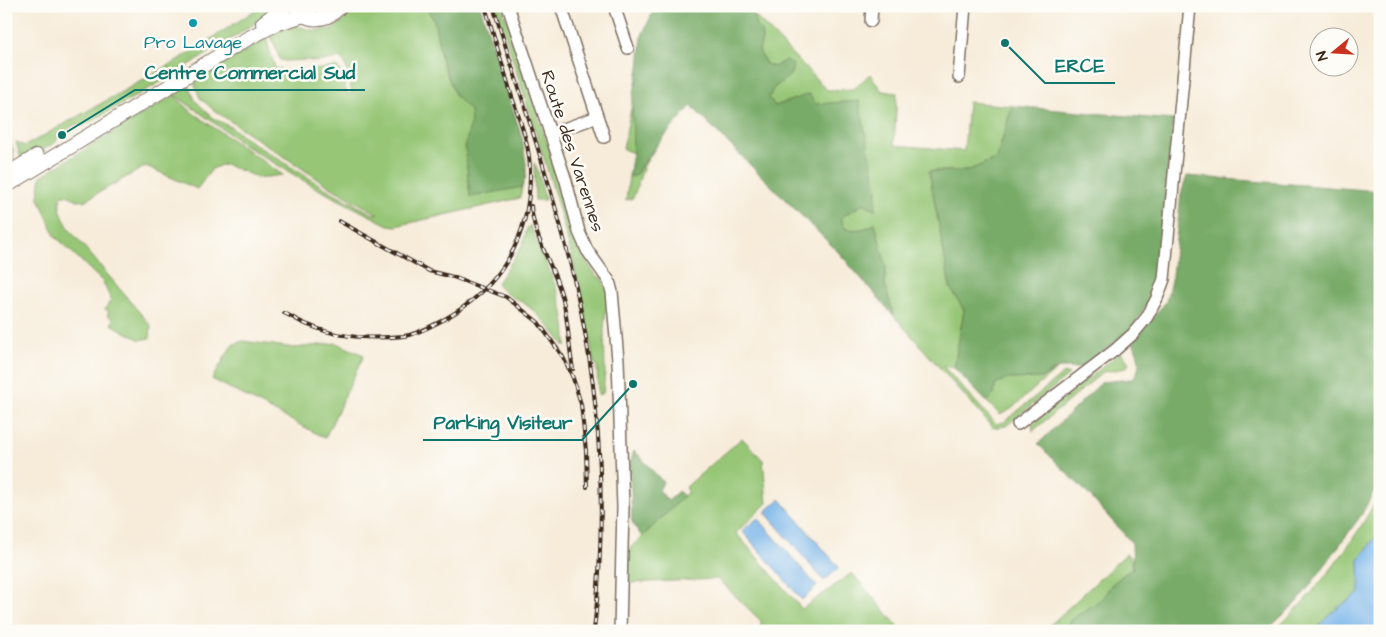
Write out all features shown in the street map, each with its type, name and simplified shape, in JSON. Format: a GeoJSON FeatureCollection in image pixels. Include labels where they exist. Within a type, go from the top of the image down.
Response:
{"type":"FeatureCollection","features":[{"type":"Feature","properties":{"kind":"main road"},"geometry":{"type":"LineString","coordinates":[[6,175],[238,40],[286,6]]}},
{"type":"Feature","properties":{"kind":"main road"},"geometry":{"type":"LineString","coordinates":[[6,186],[245,40],[300,11],[312,18],[320,19],[328,17],[340,6]]}},
{"type":"Feature","properties":{"kind":"street","name":"Route des Varennes"},"geometry":{"type":"LineString","coordinates":[[508,6],[566,181],[579,232],[587,250],[609,281],[612,292],[618,360],[623,507],[620,631]]}},
{"type":"Feature","properties":{"kind":"street"},"geometry":{"type":"LineString","coordinates":[[561,6],[604,137]]}},
{"type":"Feature","properties":{"kind":"street"},"geometry":{"type":"LineString","coordinates":[[614,6],[628,48]]}},
{"type":"Feature","properties":{"kind":"street"},"geometry":{"type":"LineString","coordinates":[[870,21],[872,6]]}},
{"type":"Feature","properties":{"kind":"street"},"geometry":{"type":"LineString","coordinates":[[959,77],[965,6]]}},
{"type":"Feature","properties":{"kind":"street"},"geometry":{"type":"LineString","coordinates":[[1018,424],[1115,350],[1133,334],[1147,317],[1157,298],[1164,279],[1190,6]]}},
{"type":"Feature","properties":{"kind":"street"},"geometry":{"type":"LineString","coordinates":[[550,134],[597,117]]}},
{"type":"Feature","properties":{"kind":"green space"},"geometry":{"type":"Polygon","coordinates":[[[262,6],[279,7],[158,84],[82,126],[76,124],[59,134],[56,142],[22,162],[16,142],[25,146],[175,62],[262,6]]]}},
{"type":"Feature","properties":{"kind":"green space"},"geometry":{"type":"Polygon","coordinates":[[[352,6],[425,6],[434,20],[442,62],[456,97],[470,110],[471,122],[465,147],[470,196],[522,187],[520,198],[396,226],[388,225],[318,189],[249,148],[175,95],[188,83],[195,100],[213,118],[231,127],[251,142],[325,188],[373,214],[378,214],[330,187],[215,111],[200,98],[193,79],[236,57],[266,38],[275,68],[295,72],[337,67],[341,72],[347,94],[352,93],[344,61],[338,58],[317,62],[280,60],[271,36],[293,26],[312,30],[332,28],[346,18],[352,6]]]}},
{"type":"Feature","properties":{"kind":"green space"},"geometry":{"type":"Polygon","coordinates":[[[425,6],[480,6],[522,138],[526,176],[522,187],[470,197],[465,147],[471,122],[470,110],[456,97],[442,62],[434,20],[425,6]]]}},
{"type":"Feature","properties":{"kind":"green space"},"geometry":{"type":"Polygon","coordinates":[[[496,6],[502,6],[579,245],[584,257],[597,277],[601,277],[608,291],[604,328],[605,372],[603,393],[598,395],[597,366],[594,363],[576,272],[538,139],[496,6]]]}},
{"type":"Feature","properties":{"kind":"green space"},"geometry":{"type":"Polygon","coordinates":[[[656,6],[747,6],[755,16],[755,24],[761,31],[762,39],[759,51],[766,64],[774,67],[786,60],[793,65],[791,74],[773,89],[769,98],[775,106],[809,94],[815,104],[859,101],[877,190],[875,210],[864,203],[842,217],[842,223],[846,229],[854,229],[865,228],[875,223],[886,267],[885,285],[894,316],[839,253],[691,106],[657,145],[634,176],[629,176],[633,153],[632,103],[639,68],[642,35],[656,6]]]}},
{"type":"Feature","properties":{"kind":"green space"},"geometry":{"type":"Polygon","coordinates":[[[755,16],[827,90],[854,89],[870,74],[882,91],[897,93],[894,145],[964,151],[968,102],[1012,106],[997,158],[967,171],[929,171],[950,287],[964,310],[954,368],[943,366],[996,424],[1004,422],[1064,373],[1069,375],[1006,426],[993,428],[894,316],[885,285],[886,267],[875,223],[865,228],[846,229],[842,223],[842,217],[864,203],[875,210],[814,104],[792,100],[775,106],[769,98],[772,89],[791,74],[786,60],[774,67],[766,64],[759,51],[762,39],[761,31],[755,24],[755,16]]]}},
{"type":"Feature","properties":{"kind":"green space"},"geometry":{"type":"Polygon","coordinates":[[[174,95],[193,113],[283,175],[259,178],[224,164],[212,169],[197,189],[146,166],[84,201],[62,195],[60,208],[70,230],[151,326],[150,338],[140,340],[111,324],[114,319],[107,315],[109,311],[105,309],[111,300],[103,282],[55,236],[38,196],[41,176],[174,95]]]}},
{"type":"Feature","properties":{"kind":"green space"},"geometry":{"type":"Polygon","coordinates":[[[632,103],[633,153],[623,149],[632,103]]]}},
{"type":"Feature","properties":{"kind":"green space"},"geometry":{"type":"Polygon","coordinates":[[[1012,106],[1173,120],[1157,278],[1149,301],[1135,323],[1122,337],[1080,368],[1059,368],[1042,378],[1006,379],[995,384],[994,395],[987,402],[954,368],[964,310],[950,287],[929,171],[967,171],[997,158],[1012,106]]]}},
{"type":"Feature","properties":{"kind":"green space"},"geometry":{"type":"Polygon","coordinates":[[[6,130],[13,149],[14,161],[6,166],[6,130]]]}},
{"type":"Feature","properties":{"kind":"green space"},"geometry":{"type":"Polygon","coordinates":[[[657,145],[644,166],[633,198],[626,200],[629,176],[635,176],[657,145]]]}},
{"type":"Feature","properties":{"kind":"green space"},"geometry":{"type":"Polygon","coordinates":[[[534,163],[537,168],[545,200],[535,200],[534,163]]]}},
{"type":"Feature","properties":{"kind":"green space"},"geometry":{"type":"Polygon","coordinates":[[[1187,176],[1380,191],[1380,479],[1362,514],[1317,576],[1297,602],[1266,631],[1068,631],[1071,620],[1102,599],[1112,584],[1133,568],[1132,543],[1089,495],[1038,444],[1102,382],[1132,379],[1136,374],[1139,361],[1133,341],[1166,302],[1172,276],[1181,194],[1187,176]]]}},
{"type":"Feature","properties":{"kind":"green space"},"geometry":{"type":"Polygon","coordinates":[[[530,225],[560,299],[566,331],[566,347],[536,313],[505,292],[497,283],[522,246],[527,228],[530,225]]]}},
{"type":"Feature","properties":{"kind":"green space"},"geometry":{"type":"Polygon","coordinates":[[[243,341],[295,348],[336,343],[364,355],[325,438],[212,379],[232,345],[243,341]]]}},
{"type":"Feature","properties":{"kind":"green space"},"geometry":{"type":"Polygon","coordinates":[[[1121,352],[1129,363],[1126,368],[1103,372],[1033,431],[1032,424],[1121,352]]]}},
{"type":"Feature","properties":{"kind":"green space"},"geometry":{"type":"Polygon","coordinates":[[[1058,368],[1011,409],[1000,415],[987,402],[994,395],[995,384],[1006,379],[1042,378],[1058,368]]]}},
{"type":"Feature","properties":{"kind":"green space"},"geometry":{"type":"Polygon","coordinates":[[[742,438],[763,460],[767,503],[736,533],[802,609],[852,573],[902,631],[761,631],[761,621],[718,579],[628,583],[630,548],[684,496],[688,491],[686,487],[742,438]]]}},
{"type":"Feature","properties":{"kind":"green space"},"geometry":{"type":"Polygon","coordinates":[[[634,450],[663,482],[659,490],[668,501],[678,491],[684,496],[642,537],[632,522],[630,466],[634,450]]]}},
{"type":"Feature","properties":{"kind":"green space"},"geometry":{"type":"Polygon","coordinates":[[[1380,493],[1380,531],[1359,560],[1360,593],[1336,610],[1315,631],[1274,631],[1304,601],[1333,566],[1359,530],[1380,493]]]}},
{"type":"Feature","properties":{"kind":"green space"},"geometry":{"type":"Polygon","coordinates":[[[1126,554],[1131,558],[1133,567],[1112,584],[1102,599],[1071,620],[1068,631],[1044,631],[1126,554]]]}},
{"type":"Feature","properties":{"kind":"water"},"geometry":{"type":"Polygon","coordinates":[[[780,499],[838,566],[838,569],[824,581],[765,512],[780,499]]]}},
{"type":"Feature","properties":{"kind":"water"},"geometry":{"type":"Polygon","coordinates":[[[758,518],[816,585],[802,600],[743,532],[758,518]]]}},
{"type":"Feature","properties":{"kind":"water"},"geometry":{"type":"Polygon","coordinates":[[[1380,531],[1380,631],[1315,631],[1336,610],[1360,593],[1359,560],[1380,531]]]}},
{"type":"Feature","properties":{"kind":"railway"},"geometry":{"type":"LineString","coordinates":[[284,313],[307,325],[333,333],[357,337],[409,335],[434,325],[463,307],[481,292],[509,258],[525,218],[529,195],[530,161],[524,133],[485,6]]}},
{"type":"Feature","properties":{"kind":"railway"},"geometry":{"type":"LineString","coordinates":[[493,6],[563,234],[581,311],[588,351],[598,430],[601,511],[598,591],[594,631]]}},
{"type":"Feature","properties":{"kind":"railway"},"geometry":{"type":"LineString","coordinates":[[531,206],[539,240],[564,302],[573,369]]}},
{"type":"Feature","properties":{"kind":"railway"},"geometry":{"type":"LineString","coordinates":[[339,221],[429,271],[453,277],[506,297],[538,322],[563,357],[573,378],[581,404],[586,451],[587,487]]}},
{"type":"Feature","properties":{"kind":"place","name":"Pro Lavage"},"geometry":{"type":"Point","coordinates":[193,23]}},
{"type":"Feature","properties":{"kind":"place","name":"ERCE"},"geometry":{"type":"Point","coordinates":[1005,43]}},
{"type":"Feature","properties":{"kind":"place","name":"Centre Commercial Sud"},"geometry":{"type":"Point","coordinates":[62,135]}},
{"type":"Feature","properties":{"kind":"place","name":"Parking Visiteur"},"geometry":{"type":"Point","coordinates":[633,384]}}]}
